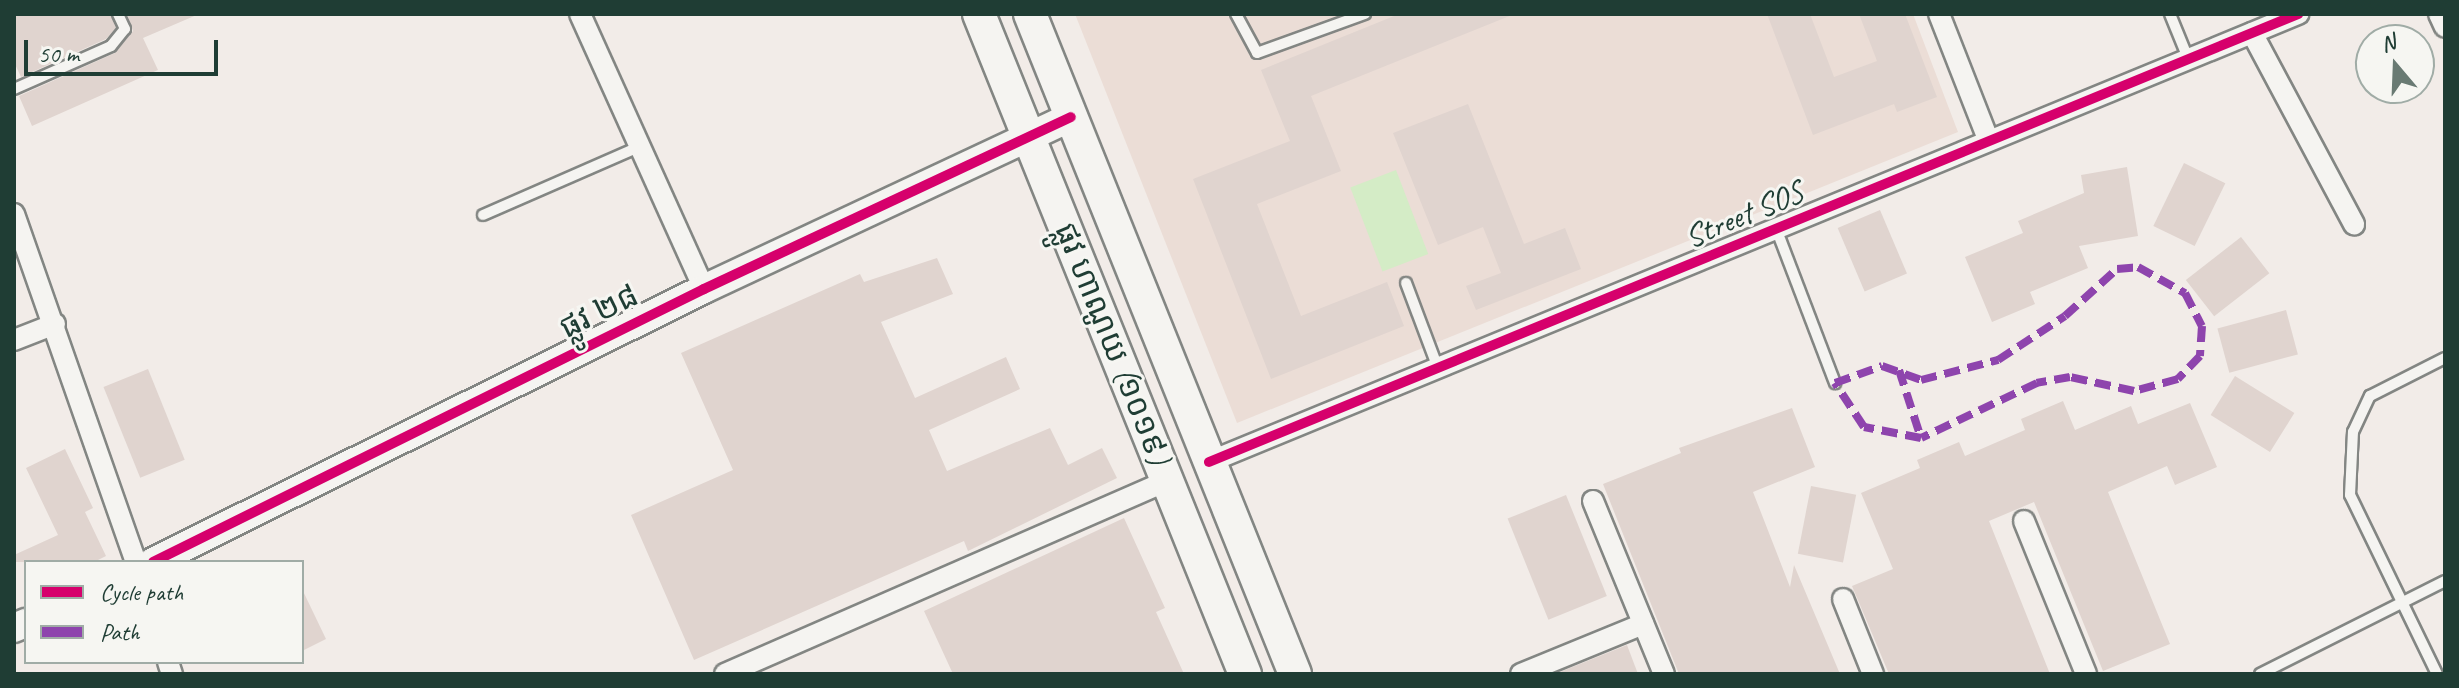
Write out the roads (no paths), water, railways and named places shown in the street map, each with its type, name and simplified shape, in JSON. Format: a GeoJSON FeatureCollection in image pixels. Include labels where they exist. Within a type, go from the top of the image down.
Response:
{"type":"FeatureCollection","features":[{"type":"Feature","properties":{"kind":"main road","name":"ផ្លូវ ហាណូយ (១០១៩)"},"geometry":{"type":"LineString","coordinates":[[979,14],[1245,674]]}},
{"type":"Feature","properties":{"kind":"main road","name":"ផ្លូវ ហាណូយ (១០១៩)"},"geometry":{"type":"LineString","coordinates":[[1030,14],[1295,674]]}},
{"type":"Feature","properties":{"kind":"street"},"geometry":{"type":"LineString","coordinates":[[580,14],[704,289]]}},
{"type":"Feature","properties":{"kind":"street"},"geometry":{"type":"LineString","coordinates":[[1939,14],[1988,139]]}},
{"type":"Feature","properties":{"kind":"street","name":"Street SOS"},"geometry":{"type":"LineString","coordinates":[[1209,462],[1777,231],[1988,139],[2298,14]]}},
{"type":"Feature","properties":{"kind":"street"},"geometry":{"type":"LineString","coordinates":[[2439,14],[2445,27]]}},
{"type":"Feature","properties":{"kind":"street"},"geometry":{"type":"LineString","coordinates":[[2252,33],[2354,224]]}},
{"type":"Feature","properties":{"kind":"street","name":"ផ្លូវ ២៨"},"geometry":{"type":"LineString","coordinates":[[157,560],[704,289],[1028,133],[1071,117]]}},
{"type":"Feature","properties":{"kind":"street"},"geometry":{"type":"LineString","coordinates":[[14,214],[135,560]]}},
{"type":"Feature","properties":{"kind":"street"},"geometry":{"type":"LineString","coordinates":[[14,340],[55,324]]}},
{"type":"Feature","properties":{"kind":"street"},"geometry":{"type":"LineString","coordinates":[[725,674],[1166,481]]}},
{"type":"Feature","properties":{"kind":"street"},"geometry":{"type":"LineString","coordinates":[[1593,501],[1664,674]]}},
{"type":"Feature","properties":{"kind":"street"},"geometry":{"type":"LineString","coordinates":[[2024,521],[2086,674]]}},
{"type":"Feature","properties":{"kind":"street"},"geometry":{"type":"LineString","coordinates":[[1843,599],[1873,674]]}},
{"type":"Feature","properties":{"kind":"street"},"geometry":{"type":"LineString","coordinates":[[1521,674],[1643,624]]}},
{"type":"Feature","properties":{"kind":"lane"},"geometry":{"type":"LineString","coordinates":[[14,89],[111,46],[125,29],[118,14]]}},
{"type":"Feature","properties":{"kind":"lane"},"geometry":{"type":"LineString","coordinates":[[1236,14],[1257,53],[1365,14]]}},
{"type":"Feature","properties":{"kind":"lane"},"geometry":{"type":"LineString","coordinates":[[2170,14],[2188,58]]}},
{"type":"Feature","properties":{"kind":"lane"},"geometry":{"type":"LineString","coordinates":[[483,215],[641,146]]}},
{"type":"Feature","properties":{"kind":"lane"},"geometry":{"type":"LineString","coordinates":[[1777,231],[1835,383]]}},
{"type":"Feature","properties":{"kind":"lane"},"geometry":{"type":"LineString","coordinates":[[1406,283],[1438,368]]}},
{"type":"Feature","properties":{"kind":"lane"},"geometry":{"type":"LineString","coordinates":[[2437,674],[2350,495],[2353,432],[2370,396],[2445,358]]}},
{"type":"Feature","properties":{"kind":"lane"},"geometry":{"type":"LineString","coordinates":[[2260,674],[2445,581]]}}]}
